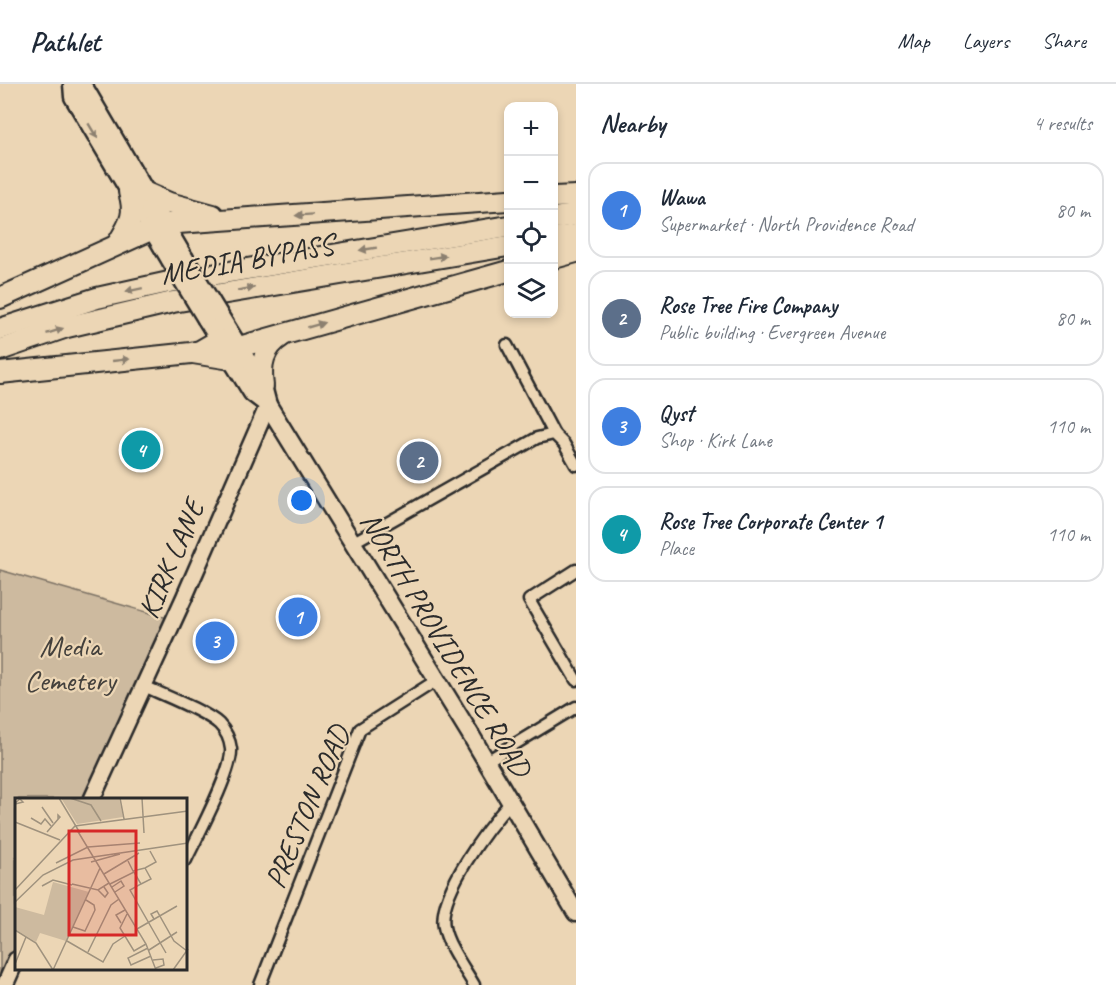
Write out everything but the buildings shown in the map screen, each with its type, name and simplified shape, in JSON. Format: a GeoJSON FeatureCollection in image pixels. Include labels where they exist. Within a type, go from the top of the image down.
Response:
{"type":"FeatureCollection","features":[{"type":"Feature","properties":{"kind":"highway"},"geometry":{"type":"LineString","coordinates":[[118,243],[133,215],[132,203],[137,192],[209,214],[245,219]]}},
{"type":"Feature","properties":{"kind":"highway"},"geometry":{"type":"LineString","coordinates":[[558,197],[576,196]]}},
{"type":"Feature","properties":{"kind":"highway"},"geometry":{"type":"LineString","coordinates":[[0,298],[158,226],[504,200]]}},
{"type":"Feature","properties":{"kind":"highway"},"geometry":{"type":"LineString","coordinates":[[558,217],[576,214]]}},
{"type":"Feature","properties":{"kind":"highway","name":"MEDIA BYPASS"},"geometry":{"type":"LineString","coordinates":[[0,329],[61,308],[151,286],[504,227]]}},
{"type":"Feature","properties":{"kind":"highway"},"geometry":{"type":"LineString","coordinates":[[558,237],[576,235]]}},
{"type":"Feature","properties":{"kind":"highway","name":"MEDIA BYPASS"},"geometry":{"type":"LineString","coordinates":[[0,350],[67,327],[164,304],[504,247]]}},
{"type":"Feature","properties":{"kind":"highway"},"geometry":{"type":"LineString","coordinates":[[558,257],[576,252]]}},
{"type":"Feature","properties":{"kind":"highway"},"geometry":{"type":"LineString","coordinates":[[0,373],[191,353],[212,355],[230,344],[286,334],[504,272]]}},
{"type":"Feature","properties":{"kind":"highway"},"geometry":{"type":"LineString","coordinates":[[266,395],[262,373],[265,355],[276,340],[286,334]]}},
{"type":"Feature","properties":{"kind":"main road","name":"NORTH PROVIDENCE ROAD"},"geometry":{"type":"LineString","coordinates":[[74,84],[86,90],[137,192],[230,344],[266,395],[352,543],[487,761],[576,913]]}},
{"type":"Feature","properties":{"kind":"street"},"geometry":{"type":"LineString","coordinates":[[507,345],[554,434],[564,444],[576,465]]}},
{"type":"Feature","properties":{"kind":"street","name":"KIRK LANE"},"geometry":{"type":"LineString","coordinates":[[92,798],[144,686],[266,395]]}},
{"type":"Feature","properties":{"kind":"street"},"geometry":{"type":"LineString","coordinates":[[352,543],[537,438],[554,434]]}},
{"type":"Feature","properties":{"kind":"street"},"geometry":{"type":"LineString","coordinates":[[576,570],[529,600],[576,680]]}},
{"type":"Feature","properties":{"kind":"street","name":"PRESTON ROAD"},"geometry":{"type":"LineString","coordinates":[[260,985],[360,729],[437,680]]}},
{"type":"Feature","properties":{"kind":"street"},"geometry":{"type":"LineString","coordinates":[[144,686],[219,724],[227,736],[231,749],[226,775],[188,856]]}},
{"type":"Feature","properties":{"kind":"street"},"geometry":{"type":"LineString","coordinates":[[487,761],[576,707]]}},
{"type":"Feature","properties":{"kind":"street"},"geometry":{"type":"LineString","coordinates":[[474,985],[448,939],[443,915],[453,886],[478,842],[511,802]]}},
{"type":"Feature","properties":{"kind":"street"},"geometry":{"type":"LineString","coordinates":[[5,985],[15,962]]}},
{"type":"Feature","properties":{"kind":"green space","name":"Media Cemetery"},"geometry":{"type":"Polygon","coordinates":[[[0,570],[171,619],[86,798],[15,798],[15,948],[0,981],[0,570]]]}},
{"type":"Feature","properties":{"kind":"place","name":"Rose Tree Corporate Center 1"},"geometry":{"type":"Point","coordinates":[141,450]}},
{"type":"Feature","properties":{"kind":"place","name":"Rose Tree Fire Company"},"geometry":{"type":"Point","coordinates":[419,461]}},
{"type":"Feature","properties":{"kind":"place","name":"Wawa"},"geometry":{"type":"Point","coordinates":[298,617]}},
{"type":"Feature","properties":{"kind":"place","name":"Qyst"},"geometry":{"type":"Point","coordinates":[215,641]}}]}
